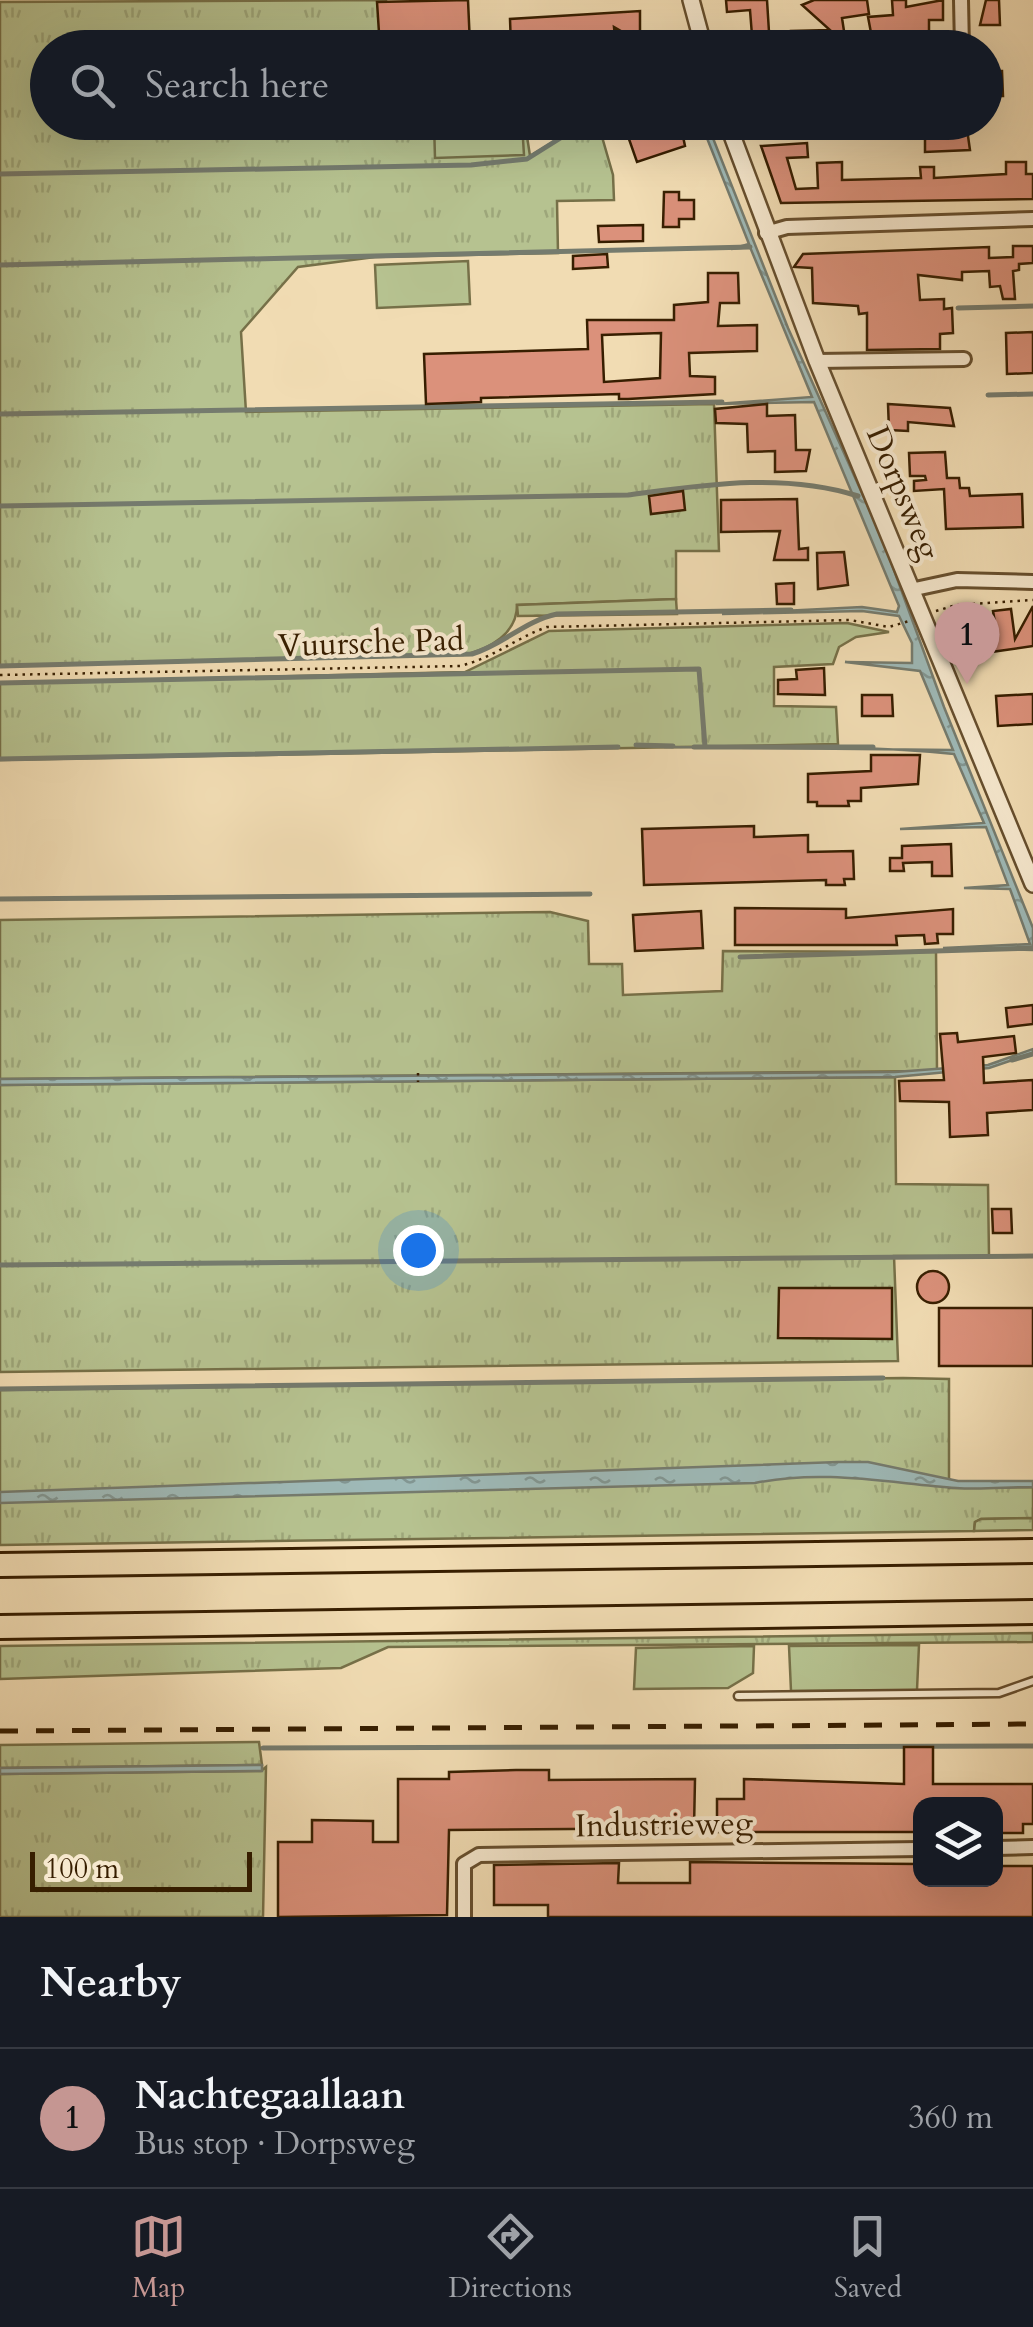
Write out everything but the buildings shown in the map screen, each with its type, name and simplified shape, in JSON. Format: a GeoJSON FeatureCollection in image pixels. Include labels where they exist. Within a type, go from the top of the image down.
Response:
{"type":"FeatureCollection","features":[{"type":"Feature","properties":{"kind":"highway"},"geometry":{"type":"LineString","coordinates":[[0,1565],[1033,1552]]}},
{"type":"Feature","properties":{"kind":"highway"},"geometry":{"type":"LineString","coordinates":[[0,1627],[1033,1612]]}},
{"type":"Feature","properties":{"kind":"street"},"geometry":{"type":"LineString","coordinates":[[691,0],[699,30]]}},
{"type":"Feature","properties":{"kind":"street"},"geometry":{"type":"LineString","coordinates":[[961,0],[962,30]]}},
{"type":"Feature","properties":{"kind":"street","name":"Dorpsweg"},"geometry":{"type":"LineString","coordinates":[[733,140],[817,361],[915,590],[920,617],[1033,884]]}},
{"type":"Feature","properties":{"kind":"street"},"geometry":{"type":"LineString","coordinates":[[766,232],[787,227],[1033,219]]}},
{"type":"Feature","properties":{"kind":"street"},"geometry":{"type":"LineString","coordinates":[[817,361],[964,359]]}},
{"type":"Feature","properties":{"kind":"street"},"geometry":{"type":"LineString","coordinates":[[915,590],[957,580],[1033,582]]}},
{"type":"Feature","properties":{"kind":"street"},"geometry":{"type":"LineString","coordinates":[[1003,1848],[1033,1847]]}},
{"type":"Feature","properties":{"kind":"street","name":"Industrieweg"},"geometry":{"type":"LineString","coordinates":[[464,1917],[464,1864],[479,1856],[913,1849]]}},
{"type":"Feature","properties":{"kind":"lane"},"geometry":{"type":"LineString","coordinates":[[738,1696],[999,1693],[1033,1682]]}},
{"type":"Feature","properties":{"kind":"path","name":"Vuursche Pad"},"geometry":{"type":"LineString","coordinates":[[0,675],[460,666],[501,652],[523,636],[566,626],[850,620],[900,624],[956,605],[1033,600]]}},
{"type":"Feature","properties":{"kind":"path"},"geometry":{"type":"LineString","coordinates":[[418,1073],[418,1082]]}},
{"type":"Feature","properties":{"kind":"green space"},"geometry":{"type":"Polygon","coordinates":[[[386,0],[387,30],[30,30],[30,140],[528,140],[530,156],[556,140],[603,140],[613,175],[614,200],[557,201],[558,253],[375,257],[298,267],[241,332],[246,412],[714,404],[719,551],[676,551],[676,599],[517,605],[513,624],[501,638],[463,655],[0,666],[0,2],[386,0]]]}},
{"type":"Feature","properties":{"kind":"green space"},"geometry":{"type":"Polygon","coordinates":[[[434,140],[523,140],[524,155],[435,158],[434,140]]]}},
{"type":"Feature","properties":{"kind":"green space"},"geometry":{"type":"Polygon","coordinates":[[[468,261],[470,304],[377,308],[375,265],[468,261]]]}},
{"type":"Feature","properties":{"kind":"green space"},"geometry":{"type":"Polygon","coordinates":[[[676,599],[677,614],[518,616],[517,605],[676,599]]]}},
{"type":"Feature","properties":{"kind":"green space"},"geometry":{"type":"Polygon","coordinates":[[[847,623],[889,632],[856,637],[839,647],[833,664],[774,667],[774,706],[836,707],[838,744],[0,760],[0,683],[465,672],[549,631],[847,623]]]}},
{"type":"Feature","properties":{"kind":"green space"},"geometry":{"type":"Polygon","coordinates":[[[550,912],[588,921],[589,964],[622,964],[623,995],[722,991],[723,951],[936,952],[937,1071],[0,1079],[0,920],[550,912]]]}},
{"type":"Feature","properties":{"kind":"green space"},"geometry":{"type":"Polygon","coordinates":[[[895,1077],[896,1184],[988,1185],[989,1256],[894,1256],[898,1361],[0,1372],[0,1085],[895,1077]]]}},
{"type":"Feature","properties":{"kind":"green space"},"geometry":{"type":"Polygon","coordinates":[[[949,1379],[949,1488],[1033,1487],[1033,1518],[981,1519],[975,1522],[974,1531],[0,1545],[0,1390],[949,1379]]]}},
{"type":"Feature","properties":{"kind":"green space"},"geometry":{"type":"Polygon","coordinates":[[[1033,1518],[1033,1530],[974,1531],[975,1522],[981,1519],[1033,1518]]]}},
{"type":"Feature","properties":{"kind":"green space"},"geometry":{"type":"Polygon","coordinates":[[[1033,1633],[1033,1642],[388,1647],[341,1668],[0,1679],[0,1646],[1033,1633]]]}},
{"type":"Feature","properties":{"kind":"green space"},"geometry":{"type":"Polygon","coordinates":[[[919,1645],[917,1690],[791,1691],[789,1646],[919,1645]]]}},
{"type":"Feature","properties":{"kind":"green space"},"geometry":{"type":"Polygon","coordinates":[[[754,1646],[753,1673],[728,1688],[634,1689],[636,1648],[754,1646]]]}},
{"type":"Feature","properties":{"kind":"green space"},"geometry":{"type":"Polygon","coordinates":[[[259,1742],[262,1765],[0,1768],[0,1745],[259,1742]]]}},
{"type":"Feature","properties":{"kind":"green space"},"geometry":{"type":"Polygon","coordinates":[[[266,1767],[263,1917],[0,1917],[0,1774],[261,1771],[266,1767]]]}},
{"type":"Feature","properties":{"kind":"water"},"geometry":{"type":"Polygon","coordinates":[[[708,140],[714,140],[788,328],[883,540],[944,707],[1033,928],[1033,950],[943,948],[1030,944],[1010,889],[964,888],[1008,885],[986,827],[900,829],[984,823],[954,754],[892,749],[953,750],[920,671],[845,662],[912,663],[912,643],[899,616],[862,611],[722,614],[862,607],[897,612],[899,606],[814,402],[716,404],[812,397],[750,247],[731,249],[749,244],[708,140]]]}},
{"type":"Feature","properties":{"kind":"water"},"geometry":{"type":"Polygon","coordinates":[[[664,747],[809,747],[892,749],[664,747]]]}},
{"type":"Feature","properties":{"kind":"water"},"geometry":{"type":"Polygon","coordinates":[[[1033,1049],[1033,1053],[989,1068],[895,1077],[0,1085],[0,1079],[895,1072],[988,1065],[1033,1049]]]}},
{"type":"Feature","properties":{"kind":"water"},"geometry":{"type":"Polygon","coordinates":[[[868,1462],[958,1481],[1033,1481],[1033,1487],[965,1489],[806,1477],[755,1483],[0,1503],[0,1492],[868,1462]]]}},
{"type":"Feature","properties":{"kind":"water"},"geometry":{"type":"Polygon","coordinates":[[[262,1765],[262,1771],[0,1774],[0,1768],[262,1765]]]}},
{"type":"Feature","properties":{"kind":"waterway"},"geometry":{"type":"LineString","coordinates":[[0,174],[471,165],[527,159],[557,140]]}},
{"type":"Feature","properties":{"kind":"waterway"},"geometry":{"type":"LineString","coordinates":[[0,265],[750,247]]}},
{"type":"Feature","properties":{"kind":"waterway"},"geometry":{"type":"LineString","coordinates":[[958,308],[1033,306]]}},
{"type":"Feature","properties":{"kind":"waterway"},"geometry":{"type":"LineString","coordinates":[[988,395],[1033,394]]}},
{"type":"Feature","properties":{"kind":"waterway"},"geometry":{"type":"LineString","coordinates":[[0,414],[722,402]]}},
{"type":"Feature","properties":{"kind":"waterway"},"geometry":{"type":"LineString","coordinates":[[0,506],[628,495],[772,482],[858,496]]}},
{"type":"Feature","properties":{"kind":"waterway"},"geometry":{"type":"LineString","coordinates":[[0,666],[472,654],[557,614],[791,610]]}},
{"type":"Feature","properties":{"kind":"waterway"},"geometry":{"type":"LineString","coordinates":[[0,683],[699,669],[705,747]]}},
{"type":"Feature","properties":{"kind":"waterway"},"geometry":{"type":"LineString","coordinates":[[636,745],[673,746]]}},
{"type":"Feature","properties":{"kind":"waterway"},"geometry":{"type":"LineString","coordinates":[[0,759],[618,747]]}},
{"type":"Feature","properties":{"kind":"waterway"},"geometry":{"type":"LineString","coordinates":[[694,747],[873,747]]}},
{"type":"Feature","properties":{"kind":"waterway"},"geometry":{"type":"LineString","coordinates":[[0,899],[590,894]]}},
{"type":"Feature","properties":{"kind":"waterway"},"geometry":{"type":"LineString","coordinates":[[740,957],[1033,948]]}},
{"type":"Feature","properties":{"kind":"waterway"},"geometry":{"type":"LineString","coordinates":[[1012,1060],[1033,1054]]}},
{"type":"Feature","properties":{"kind":"waterway"},"geometry":{"type":"LineString","coordinates":[[0,1265],[1033,1256]]}},
{"type":"Feature","properties":{"kind":"waterway"},"geometry":{"type":"LineString","coordinates":[[0,1389],[883,1378]]}},
{"type":"Feature","properties":{"kind":"waterway"},"geometry":{"type":"LineString","coordinates":[[263,1748],[1033,1746]]}},
{"type":"Feature","properties":{"kind":"railway"},"geometry":{"type":"LineString","coordinates":[[0,1731],[1033,1724]]}},
{"type":"Feature","properties":{"kind":"place","name":"Nachtegaallaan"},"geometry":{"type":"Point","coordinates":[967,684]}}]}
